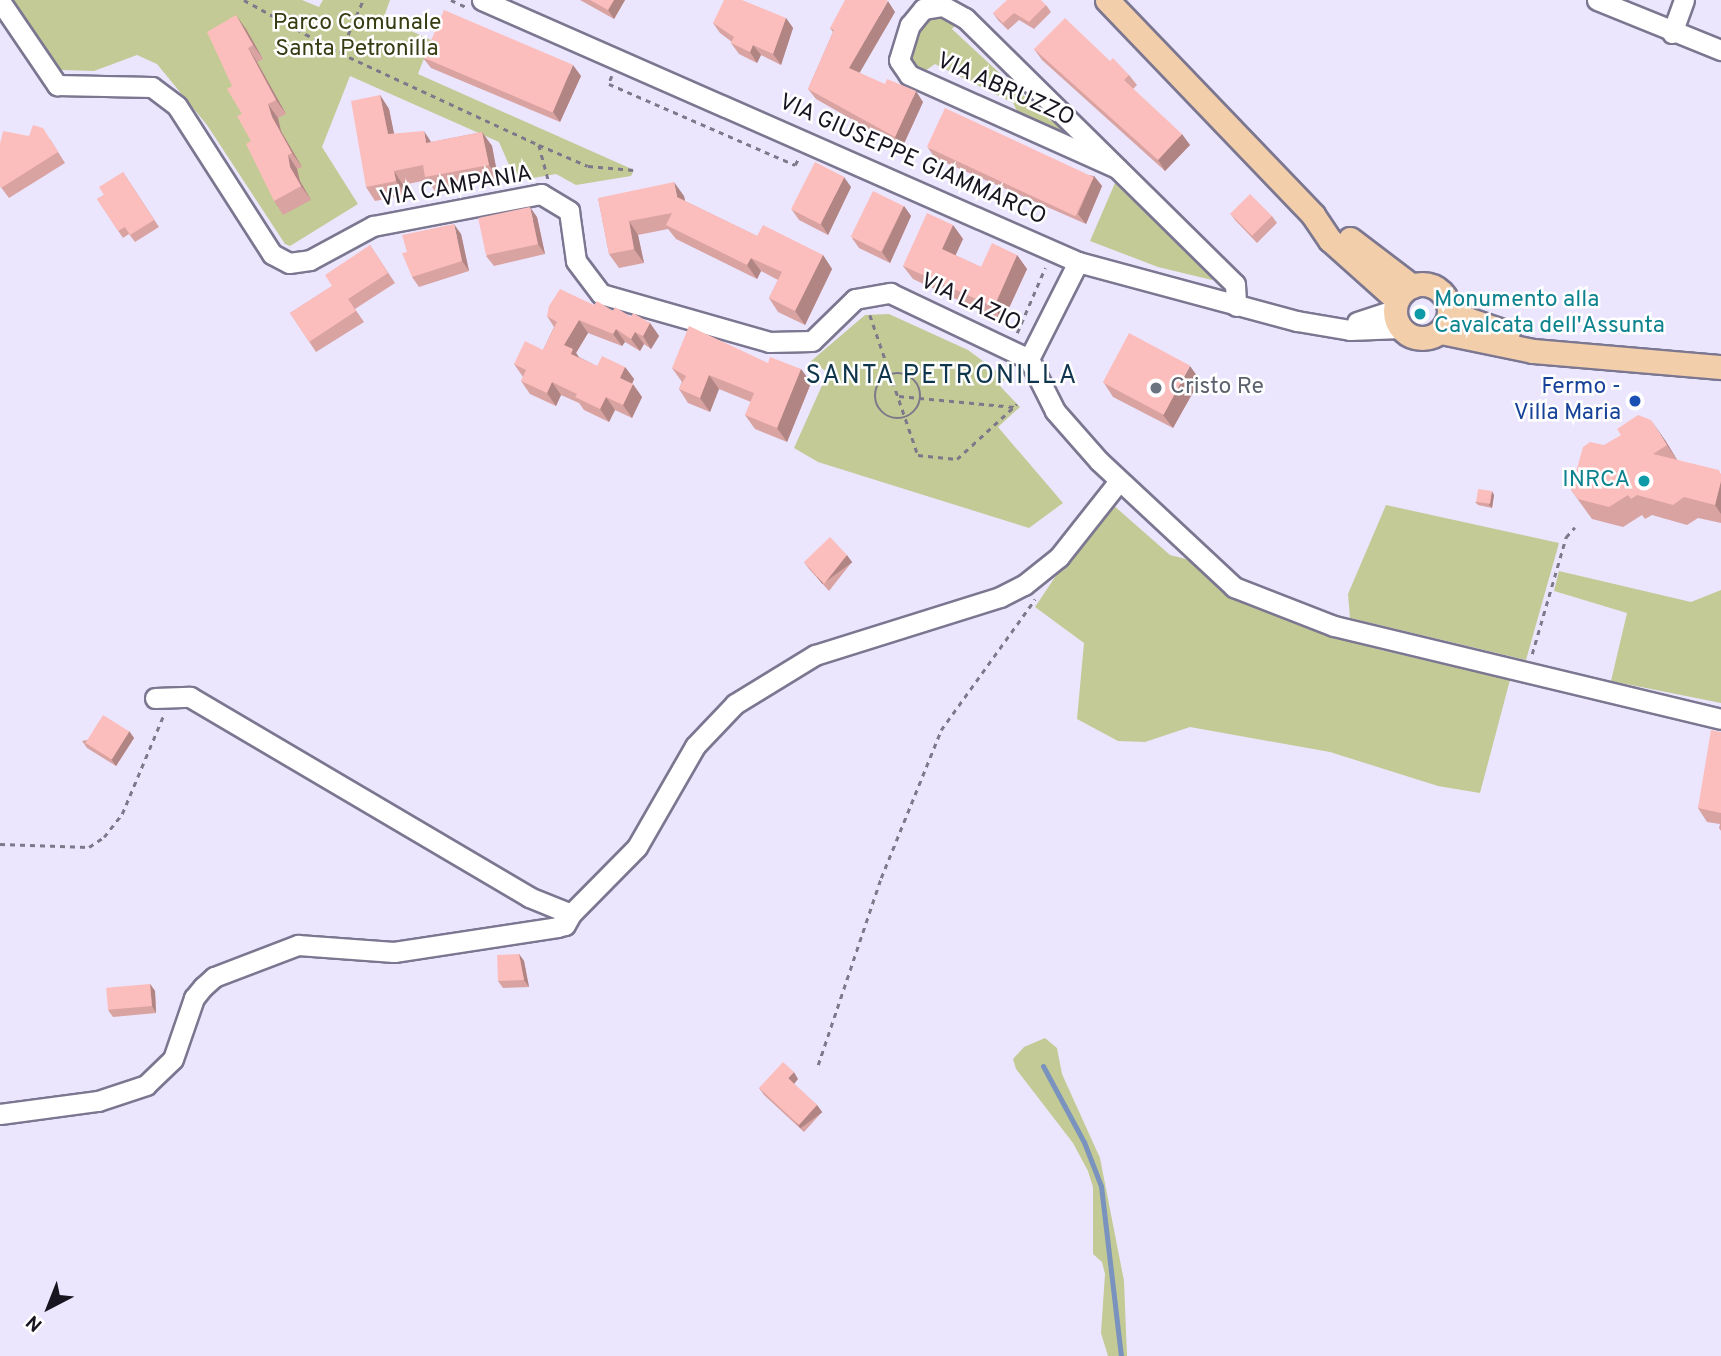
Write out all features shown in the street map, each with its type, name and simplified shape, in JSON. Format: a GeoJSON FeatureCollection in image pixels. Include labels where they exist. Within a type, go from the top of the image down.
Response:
{"type":"FeatureCollection","features":[{"type":"Feature","properties":{"kind":"main road"},"geometry":{"type":"LineString","coordinates":[[1107,0],[1313,215],[1329,240],[1401,306],[1411,336],[1426,338],[1446,323]]}},
{"type":"Feature","properties":{"kind":"main road"},"geometry":{"type":"LineString","coordinates":[[1401,306],[1433,286],[1443,293],[1446,323]]}},
{"type":"Feature","properties":{"kind":"main road"},"geometry":{"type":"LineString","coordinates":[[1446,323],[1557,352],[1721,367]]}},
{"type":"Feature","properties":{"kind":"street"},"geometry":{"type":"LineString","coordinates":[[1597,0],[1672,33],[1721,50]]}},
{"type":"Feature","properties":{"kind":"street"},"geometry":{"type":"LineString","coordinates":[[1672,33],[1684,0]]}},
{"type":"Feature","properties":{"kind":"street","name":"VIA CAMPANIA"},"geometry":{"type":"LineString","coordinates":[[0,1],[57,85],[152,87],[177,106],[272,254],[289,263],[310,260],[373,226],[541,194],[569,211],[576,261],[601,293],[769,342],[812,341],[855,299],[890,293]]}},
{"type":"Feature","properties":{"kind":"street","name":"VIA GIUSEPPE GIAMMARCO"},"geometry":{"type":"LineString","coordinates":[[479,6],[1078,261],[1236,306],[1336,327],[1401,306]]}},
{"type":"Feature","properties":{"kind":"street","name":"VIA ABRUZZO"},"geometry":{"type":"LineString","coordinates":[[1117,168],[909,75],[899,60],[910,25],[923,9],[943,6],[965,18],[1235,284],[1236,306]]}},
{"type":"Feature","properties":{"kind":"street"},"geometry":{"type":"LineString","coordinates":[[1078,261],[1029,359],[1055,411],[1119,481],[1234,587],[1283,608],[1347,629],[1721,719]]}},
{"type":"Feature","properties":{"kind":"street","name":"VIA LAZIO"},"geometry":{"type":"LineString","coordinates":[[890,293],[1029,359]]}},
{"type":"Feature","properties":{"kind":"street"},"geometry":{"type":"LineString","coordinates":[[0,1114],[98,1101],[146,1085],[173,1059],[194,998],[203,987],[214,977],[298,945],[394,952],[565,925],[571,914],[638,847],[695,746],[735,704],[815,654],[1000,597],[1024,585],[1059,557],[1119,481]]}},
{"type":"Feature","properties":{"kind":"street"},"geometry":{"type":"LineString","coordinates":[[163,697],[190,697],[529,897],[571,914]]}},
{"type":"Feature","properties":{"kind":"path"},"geometry":{"type":"LineString","coordinates":[[244,0],[340,53],[539,145],[588,166],[634,170]]}},
{"type":"Feature","properties":{"kind":"path"},"geometry":{"type":"LineString","coordinates":[[340,53],[363,0]]}},
{"type":"Feature","properties":{"kind":"path"},"geometry":{"type":"LineString","coordinates":[[451,0],[479,6]]}},
{"type":"Feature","properties":{"kind":"path"},"geometry":{"type":"LineString","coordinates":[[601,68],[613,73],[609,84],[795,164],[800,153]]}},
{"type":"Feature","properties":{"kind":"path"},"geometry":{"type":"LineString","coordinates":[[539,145],[555,202]]}},
{"type":"Feature","properties":{"kind":"path"},"geometry":{"type":"LineString","coordinates":[[1013,337],[1045,268],[1042,261]]}},
{"type":"Feature","properties":{"kind":"path"},"geometry":{"type":"LineString","coordinates":[[870,312],[890,374],[918,455],[957,459],[1015,406],[898,396]]}},
{"type":"Feature","properties":{"kind":"path"},"geometry":{"type":"LineString","coordinates":[[890,374],[912,378],[921,398],[916,410],[905,418],[890,417],[878,407],[878,384],[890,374]]}},
{"type":"Feature","properties":{"kind":"path"},"geometry":{"type":"LineString","coordinates":[[1531,655],[1566,537],[1574,527]]}},
{"type":"Feature","properties":{"kind":"path"},"geometry":{"type":"LineString","coordinates":[[818,1065],[881,878],[940,730],[1039,592]]}},
{"type":"Feature","properties":{"kind":"path"},"geometry":{"type":"LineString","coordinates":[[0,844],[89,847],[104,837],[122,814],[163,697]]}},
{"type":"Feature","properties":{"kind":"green space","name":"Parco Comunale Santa Petronilla"},"geometry":{"type":"Polygon","coordinates":[[[9,0],[302,0],[319,7],[323,0],[390,0],[385,14],[400,26],[431,40],[418,74],[634,170],[631,176],[576,185],[556,174],[516,181],[499,142],[350,76],[322,147],[358,204],[290,246],[285,244],[207,125],[157,64],[137,55],[94,71],[62,70],[54,66],[9,0]]]}},
{"type":"Feature","properties":{"kind":"green space"},"geometry":{"type":"Polygon","coordinates":[[[935,12],[957,23],[952,29],[1051,121],[1059,118],[1097,154],[1022,121],[1013,103],[935,64],[922,73],[917,71],[906,56],[915,26],[935,12]]]}},
{"type":"Feature","properties":{"kind":"green space"},"geometry":{"type":"Polygon","coordinates":[[[1115,183],[1212,280],[1158,267],[1090,241],[1115,183]]]}},
{"type":"Feature","properties":{"kind":"green space"},"geometry":{"type":"Polygon","coordinates":[[[889,314],[968,350],[1006,378],[1000,386],[1020,407],[998,427],[1063,503],[1029,528],[818,462],[794,448],[828,372],[810,362],[865,315],[889,314]]]}},
{"type":"Feature","properties":{"kind":"green space"},"geometry":{"type":"Polygon","coordinates":[[[1112,504],[1170,555],[1186,559],[1231,591],[1293,623],[1377,649],[1510,680],[1480,793],[1438,786],[1330,752],[1190,727],[1145,742],[1118,741],[1077,719],[1084,643],[1035,607],[1102,507],[1112,504]]]}},
{"type":"Feature","properties":{"kind":"green space"},"geometry":{"type":"Polygon","coordinates":[[[1386,505],[1559,543],[1526,660],[1350,618],[1348,594],[1386,505]]]}},
{"type":"Feature","properties":{"kind":"green space"},"geometry":{"type":"Polygon","coordinates":[[[1559,571],[1691,602],[1721,590],[1721,703],[1611,681],[1627,613],[1554,591],[1559,571]]]}},
{"type":"Feature","properties":{"kind":"green space"},"geometry":{"type":"Polygon","coordinates":[[[1045,1038],[1057,1048],[1062,1074],[1100,1158],[1124,1281],[1127,1356],[1108,1356],[1101,1333],[1105,1274],[1102,1262],[1093,1254],[1093,1187],[1088,1171],[1073,1143],[1016,1069],[1013,1059],[1024,1047],[1045,1038]]]}},
{"type":"Feature","properties":{"kind":"building"},"geometry":{"type":"Polygon","coordinates":[[[590,0],[614,0],[608,10],[590,0]]]}},
{"type":"Feature","properties":{"kind":"building"},"geometry":{"type":"Polygon","coordinates":[[[724,0],[742,0],[786,18],[773,54],[753,45],[750,52],[731,43],[734,37],[713,23],[724,0]]]}},
{"type":"Feature","properties":{"kind":"building"},"geometry":{"type":"Polygon","coordinates":[[[845,0],[888,1],[849,68],[885,84],[887,79],[916,91],[895,137],[808,89],[834,30],[830,28],[845,0]]]}},
{"type":"Feature","properties":{"kind":"building"},"geometry":{"type":"Polygon","coordinates":[[[1007,0],[1041,0],[1046,5],[1029,22],[1014,13],[1003,23],[993,13],[1007,0]]]}},
{"type":"Feature","properties":{"kind":"building"},"geometry":{"type":"Polygon","coordinates":[[[444,10],[573,65],[553,113],[424,58],[444,10]]]}},
{"type":"Feature","properties":{"kind":"building"},"geometry":{"type":"Polygon","coordinates":[[[236,15],[253,45],[248,48],[276,100],[268,104],[272,117],[292,153],[288,155],[290,167],[301,186],[274,201],[246,144],[251,141],[237,116],[242,114],[227,89],[232,86],[207,32],[236,15]]]}},
{"type":"Feature","properties":{"kind":"building"},"geometry":{"type":"Polygon","coordinates":[[[1065,18],[1110,61],[1113,58],[1129,75],[1124,80],[1182,134],[1158,160],[1034,49],[1065,18]]]}},
{"type":"Feature","properties":{"kind":"building"},"geometry":{"type":"Polygon","coordinates":[[[380,95],[388,134],[424,131],[426,143],[482,132],[489,165],[425,177],[423,165],[394,171],[396,181],[366,187],[351,101],[380,95]]]}},
{"type":"Feature","properties":{"kind":"building"},"geometry":{"type":"Polygon","coordinates":[[[945,108],[1094,177],[1075,216],[927,147],[945,108]]]}},
{"type":"Feature","properties":{"kind":"building"},"geometry":{"type":"Polygon","coordinates":[[[33,125],[43,128],[58,152],[1,188],[0,144],[3,131],[29,136],[33,125]]]}},
{"type":"Feature","properties":{"kind":"building"},"geometry":{"type":"Polygon","coordinates":[[[815,162],[844,177],[820,224],[791,209],[815,162]]]}},
{"type":"Feature","properties":{"kind":"building"},"geometry":{"type":"Polygon","coordinates":[[[123,172],[154,220],[130,235],[125,227],[118,231],[97,199],[104,195],[99,187],[123,172]]]}},
{"type":"Feature","properties":{"kind":"building"},"geometry":{"type":"Polygon","coordinates":[[[674,182],[677,197],[757,236],[763,225],[823,255],[795,311],[769,298],[782,272],[751,258],[747,265],[666,225],[672,213],[629,221],[634,249],[609,254],[598,198],[674,182]]]}},
{"type":"Feature","properties":{"kind":"building"},"geometry":{"type":"Polygon","coordinates":[[[873,191],[904,206],[881,252],[851,237],[873,191]]]}},
{"type":"Feature","properties":{"kind":"building"},"geometry":{"type":"Polygon","coordinates":[[[1250,194],[1272,216],[1252,236],[1230,214],[1250,194]]]}},
{"type":"Feature","properties":{"kind":"building"},"geometry":{"type":"Polygon","coordinates":[[[530,207],[538,244],[486,255],[478,218],[530,207]]]}},
{"type":"Feature","properties":{"kind":"building"},"geometry":{"type":"Polygon","coordinates":[[[927,213],[953,225],[942,249],[981,267],[992,243],[1017,255],[994,307],[903,266],[927,213]]]}},
{"type":"Feature","properties":{"kind":"building"},"geometry":{"type":"Polygon","coordinates":[[[454,224],[462,261],[412,277],[402,253],[407,252],[402,235],[454,224]]]}},
{"type":"Feature","properties":{"kind":"building"},"geometry":{"type":"Polygon","coordinates":[[[370,245],[388,273],[348,299],[356,311],[309,342],[290,313],[332,286],[325,275],[370,245]]]}},
{"type":"Feature","properties":{"kind":"building"},"geometry":{"type":"Polygon","coordinates":[[[560,289],[594,305],[597,301],[613,311],[615,307],[631,317],[633,313],[650,323],[643,336],[635,332],[631,339],[616,329],[613,334],[579,320],[564,345],[573,349],[571,354],[597,366],[602,356],[625,367],[620,378],[633,384],[623,405],[606,397],[600,409],[552,382],[547,393],[521,381],[526,370],[514,364],[525,341],[543,350],[557,322],[547,316],[549,306],[560,289]]]}},
{"type":"Feature","properties":{"kind":"building"},"geometry":{"type":"Polygon","coordinates":[[[689,326],[768,363],[770,357],[801,369],[777,428],[745,415],[754,393],[709,375],[700,398],[679,389],[686,376],[672,368],[689,326]]]}},
{"type":"Feature","properties":{"kind":"building","name":"Cristo Re"},"geometry":{"type":"Polygon","coordinates":[[[1129,333],[1190,365],[1164,415],[1103,382],[1129,333]]]}},
{"type":"Feature","properties":{"kind":"building"},"geometry":{"type":"Polygon","coordinates":[[[1638,415],[1651,420],[1667,445],[1653,454],[1719,470],[1721,481],[1715,505],[1684,497],[1673,505],[1637,495],[1631,499],[1628,495],[1609,507],[1578,499],[1571,490],[1583,447],[1590,442],[1604,445],[1621,435],[1617,429],[1638,415]]]}},
{"type":"Feature","properties":{"kind":"building"},"geometry":{"type":"Polygon","coordinates":[[[1478,489],[1492,491],[1490,504],[1476,502],[1478,489]]]}},
{"type":"Feature","properties":{"kind":"building"},"geometry":{"type":"Polygon","coordinates":[[[830,537],[847,555],[824,584],[804,562],[830,537]]]}},
{"type":"Feature","properties":{"kind":"building"},"geometry":{"type":"Polygon","coordinates":[[[103,715],[129,731],[112,759],[86,743],[103,715]]]}},
{"type":"Feature","properties":{"kind":"building"},"geometry":{"type":"Polygon","coordinates":[[[1711,730],[1721,732],[1721,813],[1698,808],[1711,730]]]}},
{"type":"Feature","properties":{"kind":"building"},"geometry":{"type":"Polygon","coordinates":[[[519,954],[524,980],[498,981],[497,955],[519,954]]]}},
{"type":"Feature","properties":{"kind":"building"},"geometry":{"type":"Polygon","coordinates":[[[150,984],[152,1006],[108,1010],[106,988],[150,984]]]}},
{"type":"Feature","properties":{"kind":"building"},"geometry":{"type":"Polygon","coordinates":[[[783,1062],[794,1072],[788,1078],[817,1105],[799,1125],[759,1088],[783,1062]]]}},
{"type":"Feature","properties":{"kind":"waterway"},"geometry":{"type":"LineString","coordinates":[[1043,1066],[1084,1142],[1101,1186],[1121,1356]]}},
{"type":"Feature","properties":{"kind":"place","name":"Monumento alla Cavalcata dell'Assunta"},"geometry":{"type":"Point","coordinates":[1420,314]}},
{"type":"Feature","properties":{"kind":"place","name":"Cristo Re"},"geometry":{"type":"Point","coordinates":[1156,388]}},
{"type":"Feature","properties":{"kind":"place","name":"Fermo - Villa Maria"},"geometry":{"type":"Point","coordinates":[1635,401]}},
{"type":"Feature","properties":{"kind":"place","name":"INRCA"},"geometry":{"type":"Point","coordinates":[1644,481]}},
{"type":"Feature","properties":{"kind":"district","name":"SANTA PETRONILLA"},"geometry":{"type":"Point","coordinates":[942,377]}}]}
